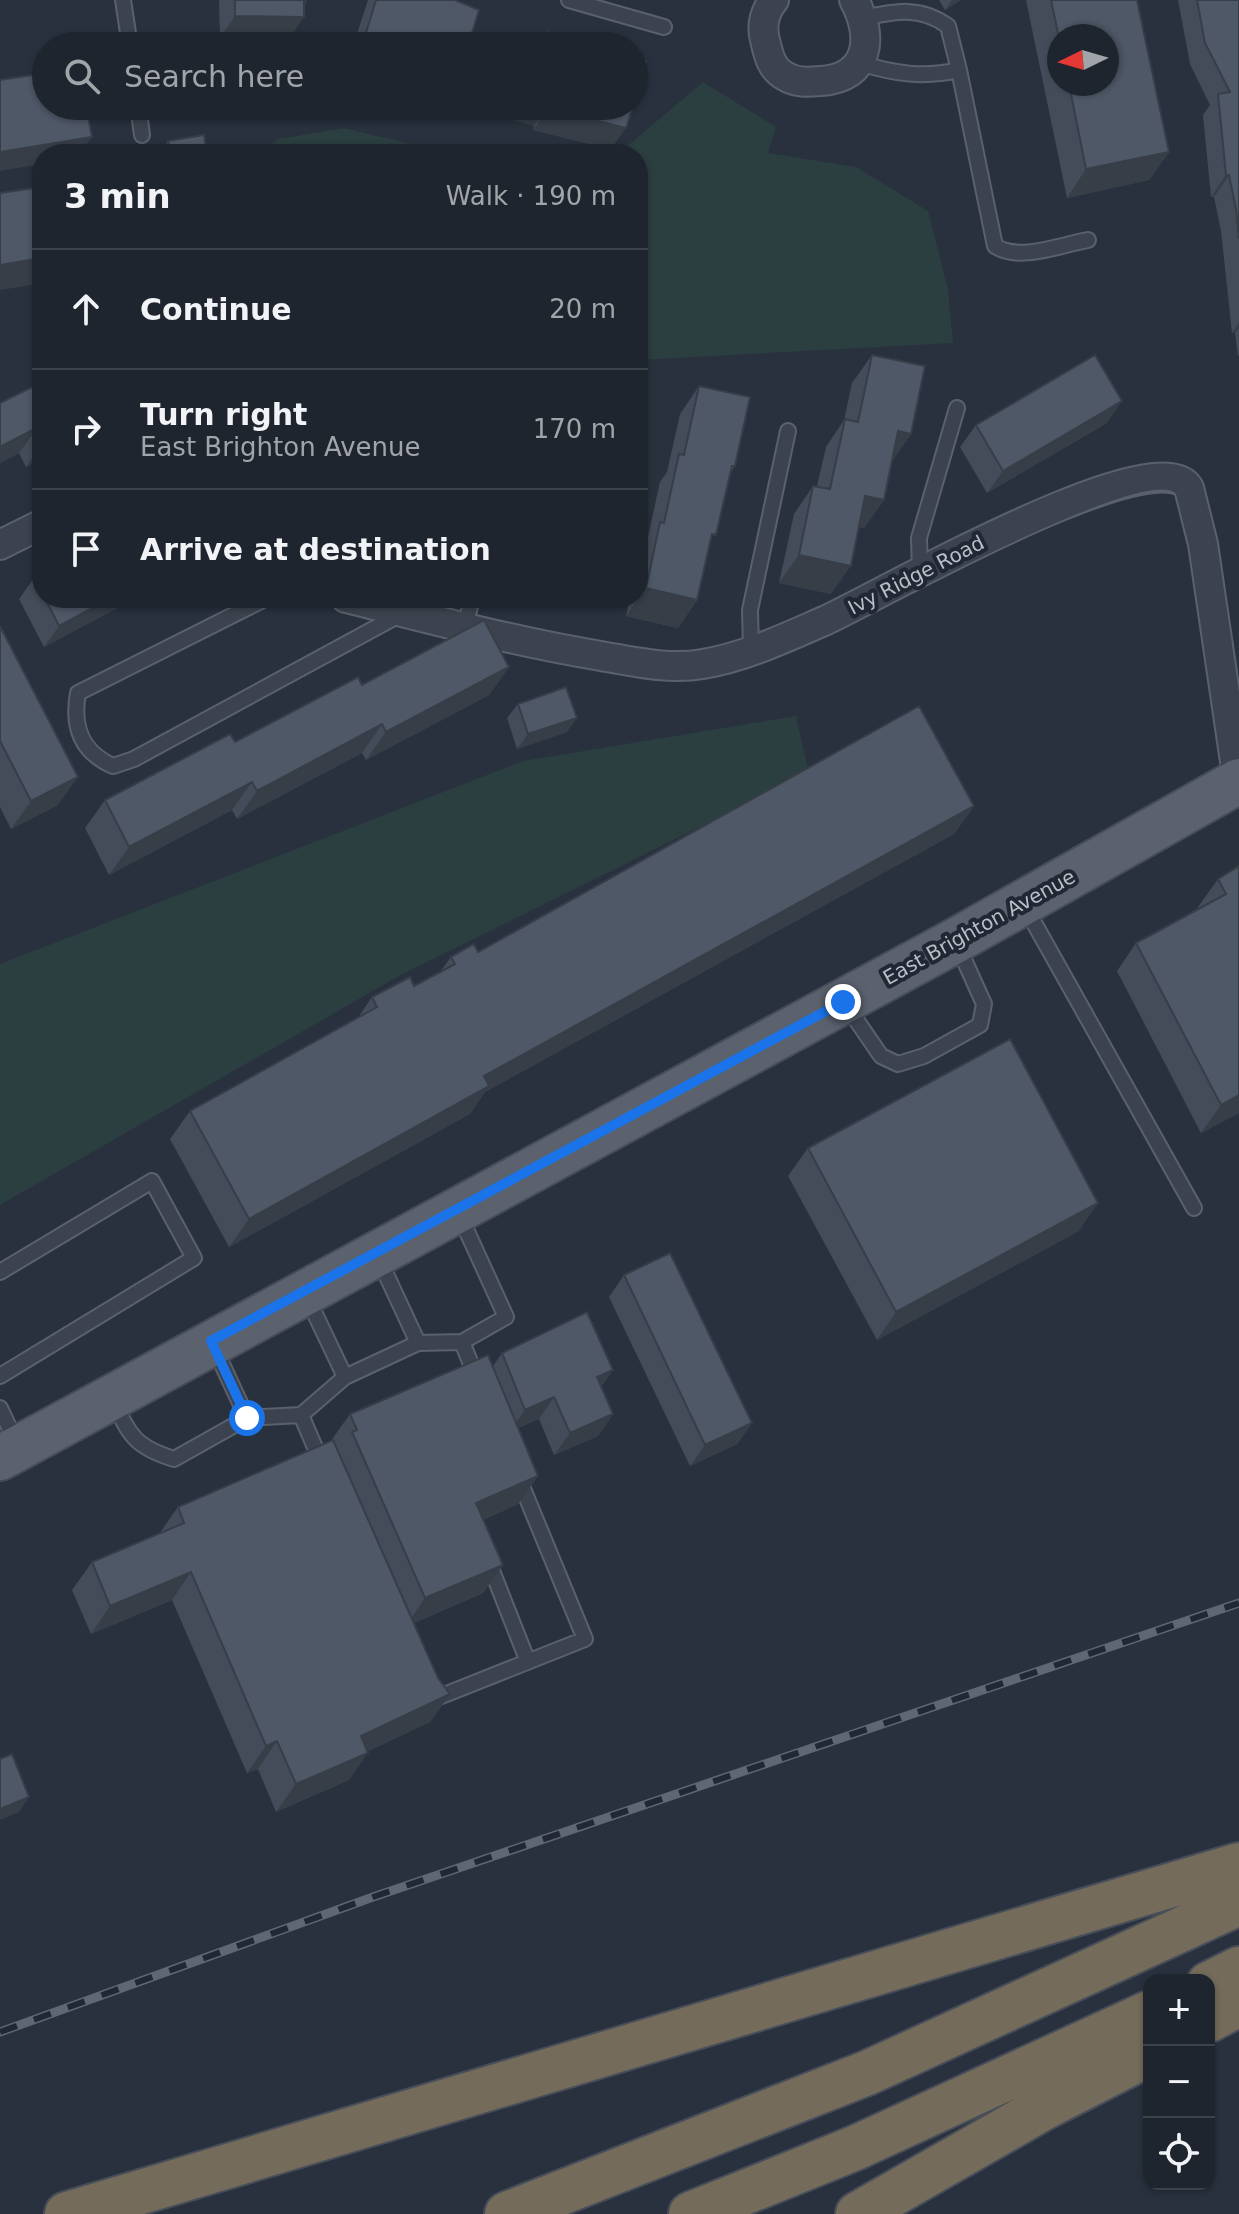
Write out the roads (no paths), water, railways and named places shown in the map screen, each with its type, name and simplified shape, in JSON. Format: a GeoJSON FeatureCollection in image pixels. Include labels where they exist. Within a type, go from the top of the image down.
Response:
{"type":"FeatureCollection","features":[{"type":"Feature","properties":{"kind":"highway"},"geometry":{"type":"LineString","coordinates":[[67,2214],[1239,1865]]}},
{"type":"Feature","properties":{"kind":"highway"},"geometry":{"type":"LineString","coordinates":[[507,2214],[867,2073],[1239,1903]]}},
{"type":"Feature","properties":{"kind":"highway"},"geometry":{"type":"LineString","coordinates":[[1215,1981],[1239,1969]]}},
{"type":"Feature","properties":{"kind":"highway"},"geometry":{"type":"LineString","coordinates":[[1215,2017],[1239,2004]]}},
{"type":"Feature","properties":{"kind":"highway"},"geometry":{"type":"LineString","coordinates":[[691,2214],[855,2148],[1143,2016]]}},
{"type":"Feature","properties":{"kind":"highway"},"geometry":{"type":"LineString","coordinates":[[858,2214],[1045,2107],[1143,2057]]}},
{"type":"Feature","properties":{"kind":"main road","name":"East Brighton Avenue"},"geometry":{"type":"LineString","coordinates":[[10,1453],[211,1341],[955,941],[1238,782]]}},
{"type":"Feature","properties":{"kind":"street"},"geometry":{"type":"LineString","coordinates":[[774,0],[765,11],[763,34],[770,61],[783,76],[802,82],[837,80],[860,63],[867,43],[859,9]]}},
{"type":"Feature","properties":{"kind":"street","name":"Ivy Ridge Road"},"geometry":{"type":"LineString","coordinates":[[387,608],[465,628],[663,666],[703,664],[751,651],[825,621],[1040,513],[1129,481],[1172,477],[1186,483],[1203,544],[1238,782]]}},
{"type":"Feature","properties":{"kind":"street"},"geometry":{"type":"LineString","coordinates":[[0,545],[32,529]]}},
{"type":"Feature","properties":{"kind":"lane"},"geometry":{"type":"LineString","coordinates":[[123,0],[128,32]]}},
{"type":"Feature","properties":{"kind":"lane"},"geometry":{"type":"LineString","coordinates":[[569,0],[664,27]]}},
{"type":"Feature","properties":{"kind":"lane"},"geometry":{"type":"LineString","coordinates":[[859,9],[916,10],[948,26],[995,246],[1006,253],[1020,253],[1088,240]]}},
{"type":"Feature","properties":{"kind":"lane"},"geometry":{"type":"LineString","coordinates":[[860,63],[895,74],[929,77],[959,70]]}},
{"type":"Feature","properties":{"kind":"lane"},"geometry":{"type":"LineString","coordinates":[[140,120],[142,135]]}},
{"type":"Feature","properties":{"kind":"lane"},"geometry":{"type":"LineString","coordinates":[[920,574],[919,538],[957,408]]}},
{"type":"Feature","properties":{"kind":"lane"},"geometry":{"type":"LineString","coordinates":[[751,651],[750,610],[788,431]]}},
{"type":"Feature","properties":{"kind":"lane"},"geometry":{"type":"LineString","coordinates":[[247,608],[78,693],[75,711],[78,731],[94,758],[113,766],[134,759],[404,612]]}},
{"type":"Feature","properties":{"kind":"lane"},"geometry":{"type":"LineString","coordinates":[[465,628],[470,608]]}},
{"type":"Feature","properties":{"kind":"lane"},"geometry":{"type":"LineString","coordinates":[[1023,903],[1194,1208]]}},
{"type":"Feature","properties":{"kind":"lane"},"geometry":{"type":"LineString","coordinates":[[843,1002],[881,1056],[898,1064],[924,1056],[980,1025],[984,1004],[955,941]]}},
{"type":"Feature","properties":{"kind":"lane"},"geometry":{"type":"LineString","coordinates":[[0,1272],[152,1181],[194,1258],[0,1376]]}},
{"type":"Feature","properties":{"kind":"lane"},"geometry":{"type":"LineString","coordinates":[[112,1396],[129,1435],[147,1451],[174,1459],[247,1418],[301,1415],[345,1377],[418,1343],[462,1342],[506,1317],[457,1210]]}},
{"type":"Feature","properties":{"kind":"lane"},"geometry":{"type":"LineString","coordinates":[[376,1253],[418,1343]]}},
{"type":"Feature","properties":{"kind":"lane"},"geometry":{"type":"LineString","coordinates":[[304,1291],[345,1377]]}},
{"type":"Feature","properties":{"kind":"lane"},"geometry":{"type":"LineString","coordinates":[[211,1341],[247,1418]]}},
{"type":"Feature","properties":{"kind":"lane"},"geometry":{"type":"LineString","coordinates":[[462,1342],[485,1399]]}},
{"type":"Feature","properties":{"kind":"lane"},"geometry":{"type":"LineString","coordinates":[[0,1408],[10,1453]]}},
{"type":"Feature","properties":{"kind":"lane"},"geometry":{"type":"LineString","coordinates":[[301,1415],[332,1487]]}},
{"type":"Feature","properties":{"kind":"lane"},"geometry":{"type":"LineString","coordinates":[[422,1687],[428,1702],[585,1639],[515,1469]]}},
{"type":"Feature","properties":{"kind":"lane"},"geometry":{"type":"LineString","coordinates":[[489,1563],[528,1662]]}},
{"type":"Feature","properties":{"kind":"railway"},"geometry":{"type":"LineString","coordinates":[[0,2032],[373,1897],[1239,1603]]}}]}
